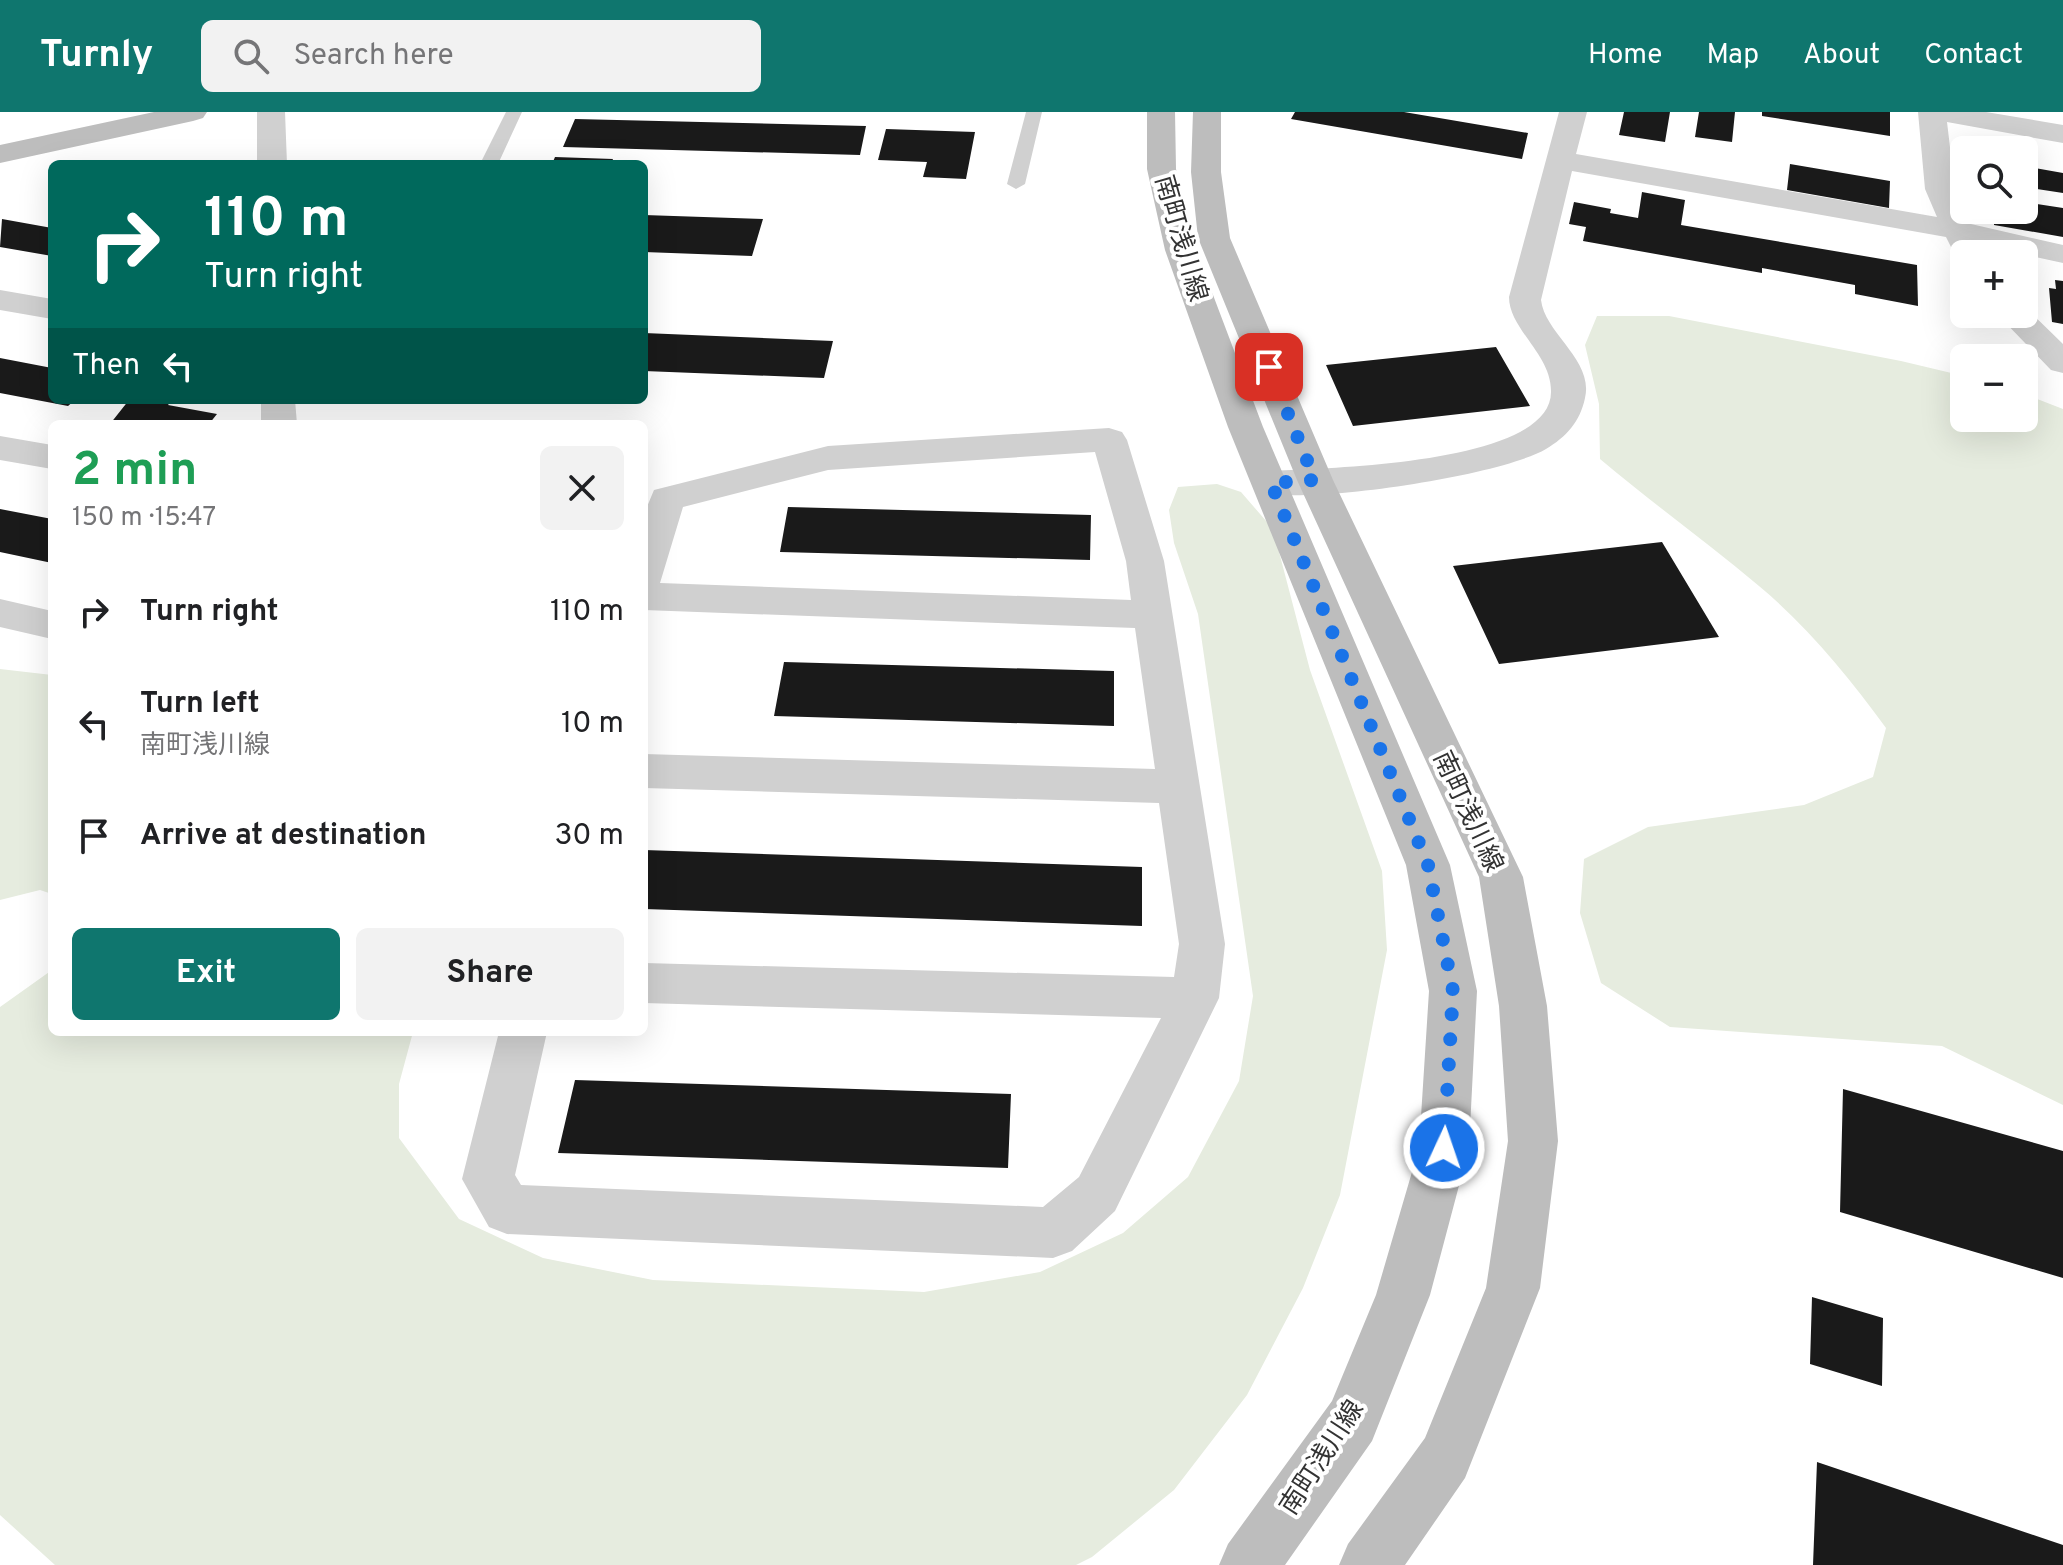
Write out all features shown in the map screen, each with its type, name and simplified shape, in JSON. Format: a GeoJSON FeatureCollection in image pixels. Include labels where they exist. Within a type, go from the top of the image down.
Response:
{"type":"FeatureCollection","features":[{"type":"Feature","properties":{"kind":"street"},"geometry":{"type":"LineString","coordinates":[[0,154],[193,112]]}},
{"type":"Feature","properties":{"kind":"street"},"geometry":{"type":"LineString","coordinates":[[271,112],[272,160]]}},
{"type":"Feature","properties":{"kind":"street","name":"南町浅川線"},"geometry":{"type":"LineString","coordinates":[[1161,112],[1162,185],[1177,243],[1247,436],[1271,483],[1428,865],[1453,991],[1444,1148],[1403,1295],[1352,1421],[1249,1565]]}},
{"type":"Feature","properties":{"kind":"street","name":"南町浅川線"},"geometry":{"type":"LineString","coordinates":[[1207,112],[1206,172],[1214,238],[1315,480],[1501,877],[1523,1006],[1533,1141],[1513,1288],[1445,1458],[1369,1565]]}},
{"type":"Feature","properties":{"kind":"street"},"geometry":{"type":"LineString","coordinates":[[1271,483],[1465,465],[1525,448],[1556,427],[1568,412],[1570,394],[1564,372],[1524,306],[1528,279],[1573,112]]}},
{"type":"Feature","properties":{"kind":"street"},"geometry":{"type":"LineString","coordinates":[[1962,240],[1940,189],[1934,112],[2063,134]]}},
{"type":"Feature","properties":{"kind":"street"},"geometry":{"type":"LineString","coordinates":[[1560,160],[1953,240]]}},
{"type":"Feature","properties":{"kind":"street"},"geometry":{"type":"LineString","coordinates":[[2038,251],[2063,254]]}},
{"type":"Feature","properties":{"kind":"street"},"geometry":{"type":"LineString","coordinates":[[0,300],[48,308]]}},
{"type":"Feature","properties":{"kind":"street"},"geometry":{"type":"LineString","coordinates":[[2027,328],[2063,363]]}},
{"type":"Feature","properties":{"kind":"street"},"geometry":{"type":"LineString","coordinates":[[522,1036],[488,1179],[507,1209],[1053,1233],[1097,1194],[1195,998],[1202,944],[1145,561],[1109,440],[828,458],[667,499],[648,564]]}},
{"type":"Feature","properties":{"kind":"street"},"geometry":{"type":"LineString","coordinates":[[0,448],[48,456]]}},
{"type":"Feature","properties":{"kind":"street"},"geometry":{"type":"LineString","coordinates":[[648,596],[1153,615]]}},
{"type":"Feature","properties":{"kind":"street"},"geometry":{"type":"LineString","coordinates":[[0,613],[48,624]]}},
{"type":"Feature","properties":{"kind":"street"},"geometry":{"type":"LineString","coordinates":[[648,771],[1179,787]]}},
{"type":"Feature","properties":{"kind":"street"},"geometry":{"type":"LineString","coordinates":[[648,983],[1195,998]]}},
{"type":"Feature","properties":{"kind":"lane"},"geometry":{"type":"LineString","coordinates":[[491,160],[514,112]]}},
{"type":"Feature","properties":{"kind":"lane"},"geometry":{"type":"LineString","coordinates":[[1016,184],[1034,112]]}},
{"type":"Feature","properties":{"kind":"shaded area"},"geometry":{"type":"Polygon","coordinates":[[[1597,316],[1669,316],[1950,373],[1950,432],[2038,432],[2038,399],[2063,409],[2063,1105],[1942,1046],[1670,1027],[1601,983],[1580,913],[1584,859],[1648,827],[1804,805],[1873,777],[1886,728],[1827,653],[1777,601],[1600,459],[1599,404],[1585,345],[1597,316]]]}},
{"type":"Feature","properties":{"kind":"shaded area"},"geometry":{"type":"Polygon","coordinates":[[[1217,484],[1241,492],[1273,529],[1310,670],[1382,871],[1387,950],[1340,1195],[1303,1288],[1247,1395],[1174,1490],[1092,1557],[1076,1565],[55,1565],[0,1515],[0,1007],[48,973],[48,1036],[412,1036],[399,1084],[399,1138],[459,1219],[543,1258],[653,1280],[924,1292],[1040,1272],[1123,1233],[1188,1177],[1239,1081],[1253,996],[1198,614],[1174,543],[1169,510],[1178,487],[1217,484]]]}},
{"type":"Feature","properties":{"kind":"shaded area"},"geometry":{"type":"Polygon","coordinates":[[[0,669],[48,675],[48,893],[40,890],[0,900],[0,669]]]}},
{"type":"Feature","properties":{"kind":"building"},"geometry":{"type":"Polygon","coordinates":[[[1295,112],[1404,112],[1528,133],[1522,159],[1291,119],[1295,112]]]}},
{"type":"Feature","properties":{"kind":"building"},"geometry":{"type":"Polygon","coordinates":[[[1624,112],[1670,112],[1665,142],[1619,135],[1624,112]]]}},
{"type":"Feature","properties":{"kind":"building"},"geometry":{"type":"Polygon","coordinates":[[[1699,112],[1735,112],[1732,142],[1695,137],[1699,112]]]}},
{"type":"Feature","properties":{"kind":"building"},"geometry":{"type":"Polygon","coordinates":[[[1762,112],[1890,112],[1890,136],[1762,116],[1762,112]]]}},
{"type":"Feature","properties":{"kind":"building"},"geometry":{"type":"Polygon","coordinates":[[[575,119],[866,126],[860,155],[563,147],[575,119]]]}},
{"type":"Feature","properties":{"kind":"building"},"geometry":{"type":"Polygon","coordinates":[[[886,129],[975,132],[966,179],[923,177],[927,162],[878,160],[886,129]]]}},
{"type":"Feature","properties":{"kind":"building"},"geometry":{"type":"Polygon","coordinates":[[[555,157],[613,159],[613,160],[554,160],[555,157]]]}},
{"type":"Feature","properties":{"kind":"building"},"geometry":{"type":"Polygon","coordinates":[[[1790,164],[1890,181],[1889,208],[1787,190],[1790,164]]]}},
{"type":"Feature","properties":{"kind":"building"},"geometry":{"type":"Polygon","coordinates":[[[2038,169],[2063,173],[2063,193],[2038,189],[2038,169]]]}},
{"type":"Feature","properties":{"kind":"building"},"geometry":{"type":"Polygon","coordinates":[[[1642,192],[1685,200],[1681,225],[1917,265],[1918,306],[1855,294],[1855,285],[1762,268],[1762,273],[1583,241],[1586,227],[1569,224],[1574,202],[1638,218],[1642,192]]]}},
{"type":"Feature","properties":{"kind":"building"},"geometry":{"type":"Polygon","coordinates":[[[2038,204],[2063,208],[2063,237],[1994,225],[2038,224],[2038,204]]]}},
{"type":"Feature","properties":{"kind":"building"},"geometry":{"type":"Polygon","coordinates":[[[648,215],[763,219],[752,256],[648,252],[648,215]]]}},
{"type":"Feature","properties":{"kind":"building"},"geometry":{"type":"Polygon","coordinates":[[[2,219],[48,227],[48,255],[0,247],[2,219]]]}},
{"type":"Feature","properties":{"kind":"building"},"geometry":{"type":"Polygon","coordinates":[[[2055,280],[2063,281],[2063,324],[2052,322],[2049,288],[2056,289],[2055,280]]]}},
{"type":"Feature","properties":{"kind":"building"},"geometry":{"type":"Polygon","coordinates":[[[648,333],[833,341],[824,378],[648,371],[648,333]]]}},
{"type":"Feature","properties":{"kind":"building"},"geometry":{"type":"Polygon","coordinates":[[[1496,347],[1530,406],[1353,426],[1326,365],[1496,347]]]}},
{"type":"Feature","properties":{"kind":"building"},"geometry":{"type":"Polygon","coordinates":[[[0,358],[48,367],[48,402],[0,393],[0,358]]]}},
{"type":"Feature","properties":{"kind":"building"},"geometry":{"type":"Polygon","coordinates":[[[126,404],[169,404],[217,414],[212,420],[113,420],[126,404]]]}},
{"type":"Feature","properties":{"kind":"building"},"geometry":{"type":"Polygon","coordinates":[[[788,507],[1091,515],[1090,560],[780,552],[788,507]]]}},
{"type":"Feature","properties":{"kind":"building"},"geometry":{"type":"Polygon","coordinates":[[[0,509],[48,518],[48,562],[0,552],[0,509]]]}},
{"type":"Feature","properties":{"kind":"building"},"geometry":{"type":"Polygon","coordinates":[[[1662,542],[1719,637],[1499,664],[1453,566],[1662,542]]]}},
{"type":"Feature","properties":{"kind":"building"},"geometry":{"type":"Polygon","coordinates":[[[784,662],[1114,671],[1114,726],[774,716],[784,662]]]}},
{"type":"Feature","properties":{"kind":"building"},"geometry":{"type":"Polygon","coordinates":[[[648,850],[1142,867],[1142,926],[648,909],[648,850]]]}},
{"type":"Feature","properties":{"kind":"building"},"geometry":{"type":"Polygon","coordinates":[[[575,1080],[1011,1094],[1008,1168],[558,1153],[575,1080]]]}},
{"type":"Feature","properties":{"kind":"building"},"geometry":{"type":"Polygon","coordinates":[[[1843,1089],[2063,1151],[2063,1278],[1840,1212],[1843,1089]]]}},
{"type":"Feature","properties":{"kind":"building"},"geometry":{"type":"Polygon","coordinates":[[[1812,1297],[1883,1318],[1882,1386],[1810,1364],[1812,1297]]]}},
{"type":"Feature","properties":{"kind":"building"},"geometry":{"type":"Polygon","coordinates":[[[1817,1462],[2063,1545],[2063,1565],[1813,1565],[1817,1462]]]}},
{"type":"Feature","properties":{"kind":"route"},"geometry":{"type":"LineString","coordinates":[[1269,367],[1315,480],[1271,483],[1428,865],[1453,991],[1444,1148]]}}]}
